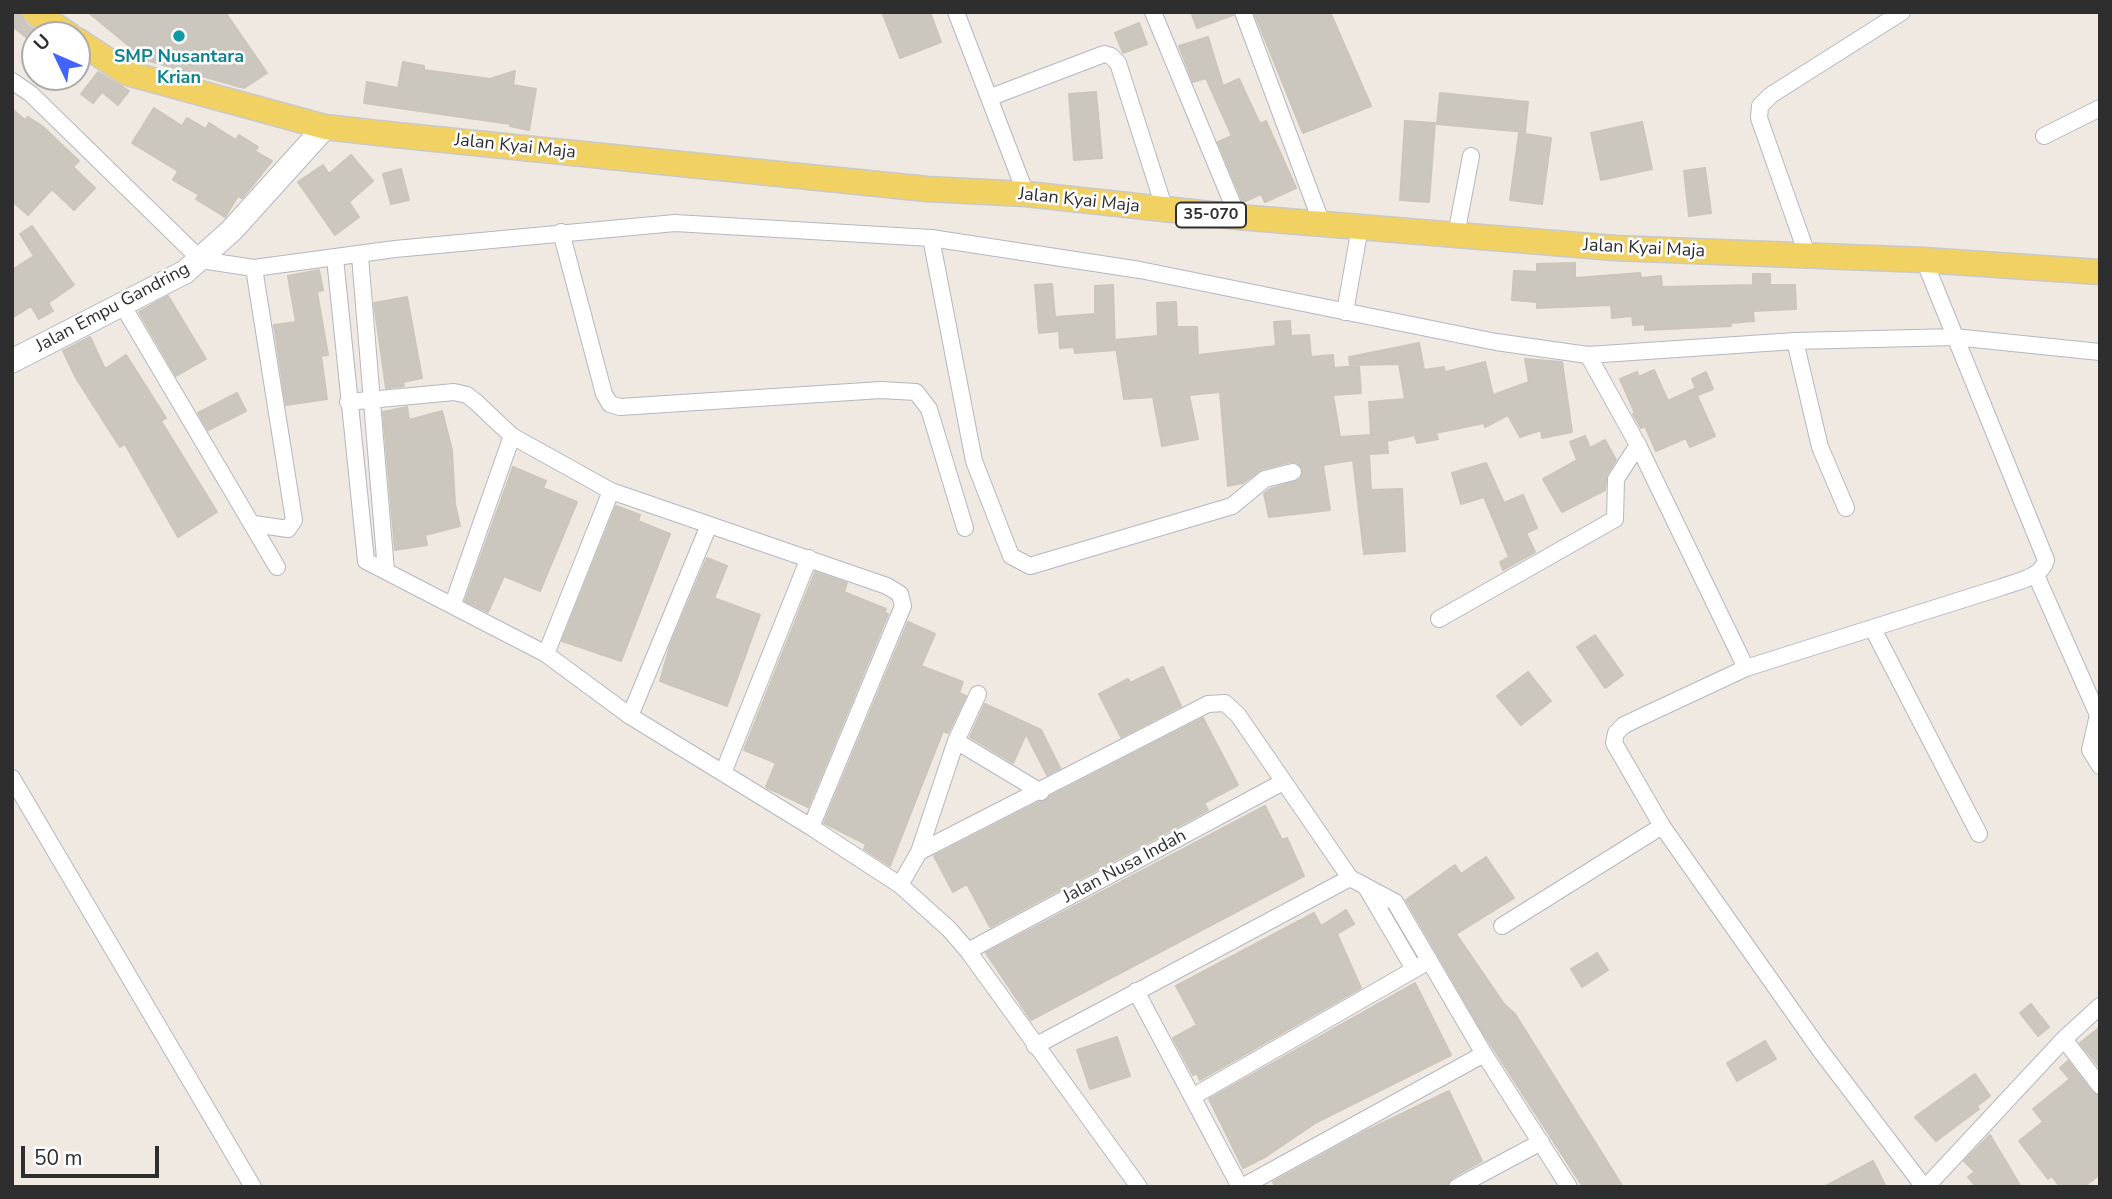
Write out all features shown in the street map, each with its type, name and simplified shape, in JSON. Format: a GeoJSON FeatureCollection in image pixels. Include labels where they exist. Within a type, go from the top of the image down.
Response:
{"type":"FeatureCollection","features":[{"type":"Feature","properties":{"kind":"main road","name":"Jalan Kyai Maja"},"geometry":{"type":"LineString","coordinates":[[91,49],[127,73],[325,127],[927,189],[1026,194],[1238,217],[1615,248],[1924,260],[2100,272]]}},
{"type":"Feature","properties":{"kind":"main road","name":"Jalan Empu Gandring"},"geometry":{"type":"LineString","coordinates":[[12,361],[123,306],[207,254],[325,127]]}},
{"type":"Feature","properties":{"kind":"street"},"geometry":{"type":"LineString","coordinates":[[956,12],[991,97],[1026,194]]}},
{"type":"Feature","properties":{"kind":"street"},"geometry":{"type":"LineString","coordinates":[[1153,12],[1238,217]]}},
{"type":"Feature","properties":{"kind":"street"},"geometry":{"type":"LineString","coordinates":[[1243,12],[1322,223]]}},
{"type":"Feature","properties":{"kind":"street"},"geometry":{"type":"LineString","coordinates":[[1808,257],[1759,118],[1760,106],[1771,95],[1902,12]]}},
{"type":"Feature","properties":{"kind":"street"},"geometry":{"type":"LineString","coordinates":[[991,97],[1104,54],[1111,56],[1118,63],[1165,210]]}},
{"type":"Feature","properties":{"kind":"street"},"geometry":{"type":"LineString","coordinates":[[12,81],[31,94],[207,254],[254,268],[360,256],[394,249],[675,223],[931,238],[1140,270],[1496,342],[1588,355],[1951,330],[2100,352]]}},
{"type":"Feature","properties":{"kind":"street"},"geometry":{"type":"LineString","coordinates":[[2044,136],[2100,108]]}},
{"type":"Feature","properties":{"kind":"street"},"geometry":{"type":"LineString","coordinates":[[1456,235],[1471,156]]}},
{"type":"Feature","properties":{"kind":"street"},"geometry":{"type":"LineString","coordinates":[[1345,312],[1360,227]]}},
{"type":"Feature","properties":{"kind":"street"},"geometry":{"type":"LineString","coordinates":[[561,232],[604,394],[610,404],[620,407],[881,390],[916,392],[929,409],[965,528]]}},
{"type":"Feature","properties":{"kind":"street"},"geometry":{"type":"LineString","coordinates":[[931,238],[974,461],[1011,556],[1030,566],[1232,506],[1265,479],[1293,472]]}},
{"type":"Feature","properties":{"kind":"street"},"geometry":{"type":"LineString","coordinates":[[360,256],[386,570]]}},
{"type":"Feature","properties":{"kind":"street"},"geometry":{"type":"LineString","coordinates":[[335,258],[366,561],[546,654],[630,716],[900,885],[949,929],[968,951],[1139,1187]]}},
{"type":"Feature","properties":{"kind":"street"},"geometry":{"type":"LineString","coordinates":[[1924,260],[2046,561],[2036,575],[1746,668],[1624,725],[1616,733],[1614,748],[1662,827],[1820,1050],[1925,1187],[2064,1039],[2100,1006]]}},
{"type":"Feature","properties":{"kind":"street"},"geometry":{"type":"LineString","coordinates":[[254,268],[294,520],[289,528],[254,524]]}},
{"type":"Feature","properties":{"kind":"street"},"geometry":{"type":"LineString","coordinates":[[123,306],[277,567]]}},
{"type":"Feature","properties":{"kind":"street"},"geometry":{"type":"LineString","coordinates":[[1795,341],[1820,447],[1846,508]]}},
{"type":"Feature","properties":{"kind":"street"},"geometry":{"type":"LineString","coordinates":[[1588,355],[1638,445],[1746,668]]}},
{"type":"Feature","properties":{"kind":"street"},"geometry":{"type":"LineString","coordinates":[[348,402],[454,392],[467,395],[512,436],[611,491],[809,558],[887,586],[900,594],[903,606],[811,827]]}},
{"type":"Feature","properties":{"kind":"street"},"geometry":{"type":"LineString","coordinates":[[453,604],[512,436]]}},
{"type":"Feature","properties":{"kind":"street"},"geometry":{"type":"LineString","coordinates":[[1439,619],[1615,519],[1616,479],[1638,445]]}},
{"type":"Feature","properties":{"kind":"street"},"geometry":{"type":"LineString","coordinates":[[546,654],[611,491]]}},
{"type":"Feature","properties":{"kind":"street"},"geometry":{"type":"LineString","coordinates":[[630,716],[709,525]]}},
{"type":"Feature","properties":{"kind":"street"},"geometry":{"type":"LineString","coordinates":[[723,773],[809,558]]}},
{"type":"Feature","properties":{"kind":"street"},"geometry":{"type":"LineString","coordinates":[[2036,575],[2098,715],[2090,750],[2100,766]]}},
{"type":"Feature","properties":{"kind":"street"},"geometry":{"type":"LineString","coordinates":[[1873,629],[1979,834]]}},
{"type":"Feature","properties":{"kind":"street"},"geometry":{"type":"LineString","coordinates":[[900,885],[919,852],[956,741],[978,694]]}},
{"type":"Feature","properties":{"kind":"street"},"geometry":{"type":"LineString","coordinates":[[919,852],[1041,792],[1208,704],[1225,703],[1238,715],[1350,878],[1366,886],[1485,1054],[1569,1187]]}},
{"type":"Feature","properties":{"kind":"street"},"geometry":{"type":"LineString","coordinates":[[956,741],[1041,792]]}},
{"type":"Feature","properties":{"kind":"street"},"geometry":{"type":"LineString","coordinates":[[12,778],[253,1187]]}},
{"type":"Feature","properties":{"kind":"street","name":"Jalan Nusa Indah"},"geometry":{"type":"LineString","coordinates":[[968,951],[1283,782]]}},
{"type":"Feature","properties":{"kind":"street"},"geometry":{"type":"LineString","coordinates":[[1502,926],[1662,827]]}},
{"type":"Feature","properties":{"kind":"street"},"geometry":{"type":"LineString","coordinates":[[1035,1046],[1350,878]]}},
{"type":"Feature","properties":{"kind":"street"},"geometry":{"type":"LineString","coordinates":[[1192,1097],[1422,965]]}},
{"type":"Feature","properties":{"kind":"street"},"geometry":{"type":"LineString","coordinates":[[1136,991],[1241,1187],[1485,1054]]}},
{"type":"Feature","properties":{"kind":"street"},"geometry":{"type":"LineString","coordinates":[[2064,1039],[2100,1086]]}},
{"type":"Feature","properties":{"kind":"street"},"geometry":{"type":"LineString","coordinates":[[1457,1187],[1541,1142]]}},
{"type":"Feature","properties":{"kind":"building"},"geometry":{"type":"Polygon","coordinates":[[[12,12],[19,12],[24,21],[21,21],[21,33],[12,26],[12,12]]]}},
{"type":"Feature","properties":{"kind":"building","name":"SMP Nusantara Krian"},"geometry":{"type":"Polygon","coordinates":[[[88,12],[225,12],[267,73],[244,88],[146,60],[88,12]]]}},
{"type":"Feature","properties":{"kind":"building"},"geometry":{"type":"Polygon","coordinates":[[[882,12],[930,12],[941,42],[900,58],[882,12]]]}},
{"type":"Feature","properties":{"kind":"building"},"geometry":{"type":"Polygon","coordinates":[[[1191,12],[1233,12],[1233,15],[1197,28],[1191,12]]]}},
{"type":"Feature","properties":{"kind":"building"},"geometry":{"type":"Polygon","coordinates":[[[1254,12],[1330,12],[1371,106],[1303,133],[1254,12]]]}},
{"type":"Feature","properties":{"kind":"building"},"geometry":{"type":"Polygon","coordinates":[[[1139,23],[1147,44],[1123,53],[1115,33],[1139,23]]]}},
{"type":"Feature","properties":{"kind":"building"},"geometry":{"type":"Polygon","coordinates":[[[1208,37],[1223,86],[1239,79],[1260,124],[1266,121],[1296,188],[1265,202],[1261,194],[1243,202],[1218,142],[1232,136],[1206,78],[1193,82],[1179,46],[1208,37]]]}},
{"type":"Feature","properties":{"kind":"building"},"geometry":{"type":"Polygon","coordinates":[[[403,62],[424,66],[424,70],[490,79],[515,71],[513,85],[536,89],[529,130],[510,124],[364,103],[367,82],[398,88],[403,62]]]}},
{"type":"Feature","properties":{"kind":"building"},"geometry":{"type":"Polygon","coordinates":[[[98,72],[129,91],[118,105],[102,92],[93,103],[81,94],[83,91],[91,91],[91,81],[98,72]]]}},
{"type":"Feature","properties":{"kind":"building"},"geometry":{"type":"Polygon","coordinates":[[[1096,92],[1102,158],[1074,160],[1069,94],[1096,92]]]}},
{"type":"Feature","properties":{"kind":"building"},"geometry":{"type":"Polygon","coordinates":[[[1440,93],[1528,102],[1525,132],[1437,124],[1440,93]]]}},
{"type":"Feature","properties":{"kind":"building"},"geometry":{"type":"Polygon","coordinates":[[[154,108],[182,126],[187,118],[206,129],[209,123],[236,140],[239,135],[258,147],[255,151],[272,161],[242,198],[238,196],[225,217],[196,199],[199,195],[173,180],[178,171],[132,143],[154,108]]]}},
{"type":"Feature","properties":{"kind":"building"},"geometry":{"type":"Polygon","coordinates":[[[12,109],[25,120],[28,117],[42,126],[79,161],[73,167],[95,188],[74,210],[52,189],[28,215],[12,201],[12,109]]]}},
{"type":"Feature","properties":{"kind":"building"},"geometry":{"type":"Polygon","coordinates":[[[1405,121],[1435,123],[1429,202],[1400,200],[1405,121]]]}},
{"type":"Feature","properties":{"kind":"building"},"geometry":{"type":"Polygon","coordinates":[[[1642,122],[1652,169],[1601,180],[1591,133],[1642,122]]]}},
{"type":"Feature","properties":{"kind":"building"},"geometry":{"type":"Polygon","coordinates":[[[1519,133],[1551,138],[1542,204],[1510,200],[1519,133]]]}},
{"type":"Feature","properties":{"kind":"building"},"geometry":{"type":"Polygon","coordinates":[[[351,155],[373,181],[349,202],[359,217],[335,235],[298,182],[323,165],[329,174],[351,155]]]}},
{"type":"Feature","properties":{"kind":"building"},"geometry":{"type":"Polygon","coordinates":[[[1705,168],[1711,213],[1689,216],[1684,171],[1705,168]]]}},
{"type":"Feature","properties":{"kind":"building"},"geometry":{"type":"Polygon","coordinates":[[[401,169],[409,200],[391,204],[383,174],[401,169]]]}},
{"type":"Feature","properties":{"kind":"building"},"geometry":{"type":"Polygon","coordinates":[[[32,226],[74,285],[48,303],[53,311],[39,319],[31,306],[12,318],[12,270],[34,256],[20,234],[32,226]]]}},
{"type":"Feature","properties":{"kind":"building"},"geometry":{"type":"Polygon","coordinates":[[[1575,263],[1575,278],[1640,273],[1641,278],[1661,276],[1662,287],[1753,285],[1753,274],[1770,274],[1770,285],[1795,285],[1796,309],[1753,311],[1754,321],[1730,323],[1731,326],[1645,330],[1645,324],[1633,325],[1632,316],[1612,318],[1611,305],[1537,308],[1537,302],[1512,300],[1514,271],[1537,272],[1537,264],[1575,263]]]}},
{"type":"Feature","properties":{"kind":"building"},"geometry":{"type":"Polygon","coordinates":[[[319,270],[323,290],[317,292],[328,355],[321,356],[327,399],[286,405],[274,325],[296,322],[288,276],[319,270]]]}},
{"type":"Feature","properties":{"kind":"building"},"geometry":{"type":"Polygon","coordinates":[[[1052,284],[1055,317],[1095,314],[1095,286],[1113,285],[1115,350],[1075,353],[1074,347],[1060,348],[1059,331],[1039,333],[1035,285],[1052,284]]]}},
{"type":"Feature","properties":{"kind":"building"},"geometry":{"type":"Polygon","coordinates":[[[168,296],[206,359],[176,376],[139,312],[168,296]]]}},
{"type":"Feature","properties":{"kind":"building"},"geometry":{"type":"Polygon","coordinates":[[[407,297],[422,378],[403,382],[404,386],[386,388],[374,303],[407,297]]]}},
{"type":"Feature","properties":{"kind":"building"},"geometry":{"type":"Polygon","coordinates":[[[1176,302],[1177,327],[1197,327],[1198,355],[1276,346],[1274,322],[1290,321],[1291,336],[1309,335],[1311,357],[1333,355],[1334,368],[1359,366],[1361,393],[1333,395],[1340,437],[1371,435],[1369,402],[1405,399],[1399,364],[1350,365],[1349,357],[1419,343],[1424,370],[1444,367],[1445,372],[1485,362],[1493,395],[1529,382],[1525,359],[1562,362],[1572,432],[1542,438],[1541,430],[1520,437],[1508,415],[1485,427],[1484,423],[1436,433],[1438,439],[1417,443],[1415,435],[1387,441],[1388,453],[1369,454],[1371,490],[1402,489],[1405,551],[1364,554],[1353,460],[1323,465],[1330,510],[1269,517],[1264,494],[1270,489],[1300,480],[1303,469],[1297,462],[1290,462],[1262,469],[1243,483],[1228,486],[1220,392],[1189,395],[1198,439],[1162,446],[1153,397],[1124,399],[1115,340],[1158,336],[1157,303],[1176,302]]]}},
{"type":"Feature","properties":{"kind":"building"},"geometry":{"type":"Polygon","coordinates":[[[90,337],[105,369],[126,355],[166,418],[161,421],[217,512],[178,537],[125,444],[120,447],[76,378],[63,351],[90,337]]]}},
{"type":"Feature","properties":{"kind":"building"},"geometry":{"type":"Polygon","coordinates":[[[1654,370],[1668,401],[1694,389],[1715,436],[1690,447],[1686,438],[1656,451],[1645,426],[1641,428],[1633,414],[1635,413],[1620,379],[1637,372],[1639,377],[1654,370]]]}},
{"type":"Feature","properties":{"kind":"building"},"geometry":{"type":"Polygon","coordinates":[[[1706,372],[1713,389],[1698,395],[1692,379],[1706,372]]]}},
{"type":"Feature","properties":{"kind":"building"},"geometry":{"type":"Polygon","coordinates":[[[237,393],[246,411],[208,430],[198,413],[237,393]]]}},
{"type":"Feature","properties":{"kind":"building"},"geometry":{"type":"Polygon","coordinates":[[[407,407],[409,420],[442,411],[452,450],[455,504],[460,526],[425,535],[427,545],[395,550],[383,412],[407,407]]]}},
{"type":"Feature","properties":{"kind":"building"},"geometry":{"type":"Polygon","coordinates":[[[1585,436],[1590,448],[1605,440],[1616,460],[1607,474],[1605,490],[1562,512],[1543,479],[1577,460],[1570,442],[1585,436]]]}},
{"type":"Feature","properties":{"kind":"building"},"geometry":{"type":"Polygon","coordinates":[[[1486,463],[1504,503],[1523,495],[1537,528],[1526,533],[1535,552],[1503,570],[1500,562],[1509,557],[1484,497],[1461,504],[1452,473],[1486,463]]]}},
{"type":"Feature","properties":{"kind":"building"},"geometry":{"type":"Polygon","coordinates":[[[513,467],[546,481],[543,488],[577,502],[540,591],[504,576],[488,612],[465,601],[513,467]]]}},
{"type":"Feature","properties":{"kind":"building"},"geometry":{"type":"Polygon","coordinates":[[[616,506],[640,515],[638,521],[670,534],[621,661],[562,641],[616,506]]]}},
{"type":"Feature","properties":{"kind":"building"},"geometry":{"type":"Polygon","coordinates":[[[707,558],[727,566],[714,598],[760,615],[727,706],[660,681],[670,646],[707,558]]]}},
{"type":"Feature","properties":{"kind":"building"},"geometry":{"type":"Polygon","coordinates":[[[815,572],[847,583],[844,592],[886,609],[884,612],[888,614],[808,807],[766,787],[776,763],[744,750],[815,572]]]}},
{"type":"Feature","properties":{"kind":"building"},"geometry":{"type":"Polygon","coordinates":[[[908,622],[935,634],[921,666],[963,682],[959,693],[966,696],[948,733],[943,731],[890,866],[864,849],[866,844],[824,823],[908,622]]]}},
{"type":"Feature","properties":{"kind":"building"},"geometry":{"type":"Polygon","coordinates":[[[1595,635],[1623,675],[1605,688],[1577,647],[1595,635]]]}},
{"type":"Feature","properties":{"kind":"building"},"geometry":{"type":"Polygon","coordinates":[[[1163,667],[1181,706],[1121,737],[1099,694],[1128,679],[1130,683],[1163,667]]]}},
{"type":"Feature","properties":{"kind":"building"},"geometry":{"type":"Polygon","coordinates":[[[1528,672],[1551,701],[1521,725],[1497,696],[1528,672]]]}},
{"type":"Feature","properties":{"kind":"building"},"geometry":{"type":"Polygon","coordinates":[[[985,704],[1041,730],[1060,768],[1047,775],[1026,734],[1013,763],[970,737],[985,704]]]}},
{"type":"Feature","properties":{"kind":"building"},"geometry":{"type":"Polygon","coordinates":[[[1203,718],[1238,785],[1204,803],[1208,810],[990,927],[967,884],[953,892],[934,856],[1203,718]]]}},
{"type":"Feature","properties":{"kind":"building"},"geometry":{"type":"Polygon","coordinates":[[[1265,806],[1282,840],[1287,838],[1304,876],[1031,1020],[986,953],[1265,806]]]}},
{"type":"Feature","properties":{"kind":"building"},"geometry":{"type":"Polygon","coordinates":[[[1486,857],[1514,898],[1456,934],[1504,1004],[1515,1014],[1623,1187],[1583,1187],[1482,1031],[1406,900],[1455,865],[1461,874],[1486,857]]]}},
{"type":"Feature","properties":{"kind":"building"},"geometry":{"type":"Polygon","coordinates":[[[1346,910],[1354,924],[1337,934],[1361,988],[1200,1080],[1197,1073],[1193,1075],[1173,1038],[1197,1025],[1176,986],[1314,913],[1321,926],[1346,910]]]}},
{"type":"Feature","properties":{"kind":"building"},"geometry":{"type":"Polygon","coordinates":[[[1597,953],[1608,970],[1582,987],[1571,969],[1597,953]]]}},
{"type":"Feature","properties":{"kind":"building"},"geometry":{"type":"Polygon","coordinates":[[[1415,983],[1451,1055],[1317,1122],[1265,1157],[1243,1168],[1209,1099],[1415,983]]]}},
{"type":"Feature","properties":{"kind":"building"},"geometry":{"type":"Polygon","coordinates":[[[2031,1004],[2049,1027],[2038,1036],[2020,1013],[2031,1004]]]}},
{"type":"Feature","properties":{"kind":"building"},"geometry":{"type":"Polygon","coordinates":[[[2100,1027],[2100,1068],[2080,1043],[2100,1027]]]}},
{"type":"Feature","properties":{"kind":"building"},"geometry":{"type":"Polygon","coordinates":[[[1117,1037],[1130,1076],[1090,1089],[1077,1050],[1117,1037]]]}},
{"type":"Feature","properties":{"kind":"building"},"geometry":{"type":"Polygon","coordinates":[[[1765,1041],[1776,1059],[1737,1081],[1727,1063],[1765,1041]]]}},
{"type":"Feature","properties":{"kind":"building"},"geometry":{"type":"Polygon","coordinates":[[[2068,1061],[2092,1092],[2100,1096],[2100,1174],[2084,1187],[2060,1187],[2052,1176],[2048,1179],[2019,1141],[2043,1122],[2033,1109],[2070,1079],[2060,1068],[2068,1061]]]}},
{"type":"Feature","properties":{"kind":"building"},"geometry":{"type":"Polygon","coordinates":[[[1975,1074],[1990,1096],[1977,1106],[1979,1109],[1936,1141],[1915,1117],[1975,1074]]]}},
{"type":"Feature","properties":{"kind":"building"},"geometry":{"type":"Polygon","coordinates":[[[1449,1091],[1482,1161],[1452,1178],[1447,1187],[1275,1187],[1273,1182],[1366,1131],[1449,1091]]]}},
{"type":"Feature","properties":{"kind":"building"},"geometry":{"type":"Polygon","coordinates":[[[1990,1135],[2021,1187],[1976,1187],[1968,1177],[1975,1172],[1964,1161],[1990,1135]]]}},
{"type":"Feature","properties":{"kind":"building"},"geometry":{"type":"Polygon","coordinates":[[[1873,1161],[1886,1187],[1824,1187],[1873,1161]]]}},
{"type":"Feature","properties":{"kind":"place","name":"SMP Nusantara Krian"},"geometry":{"type":"Point","coordinates":[179,36]}}]}
